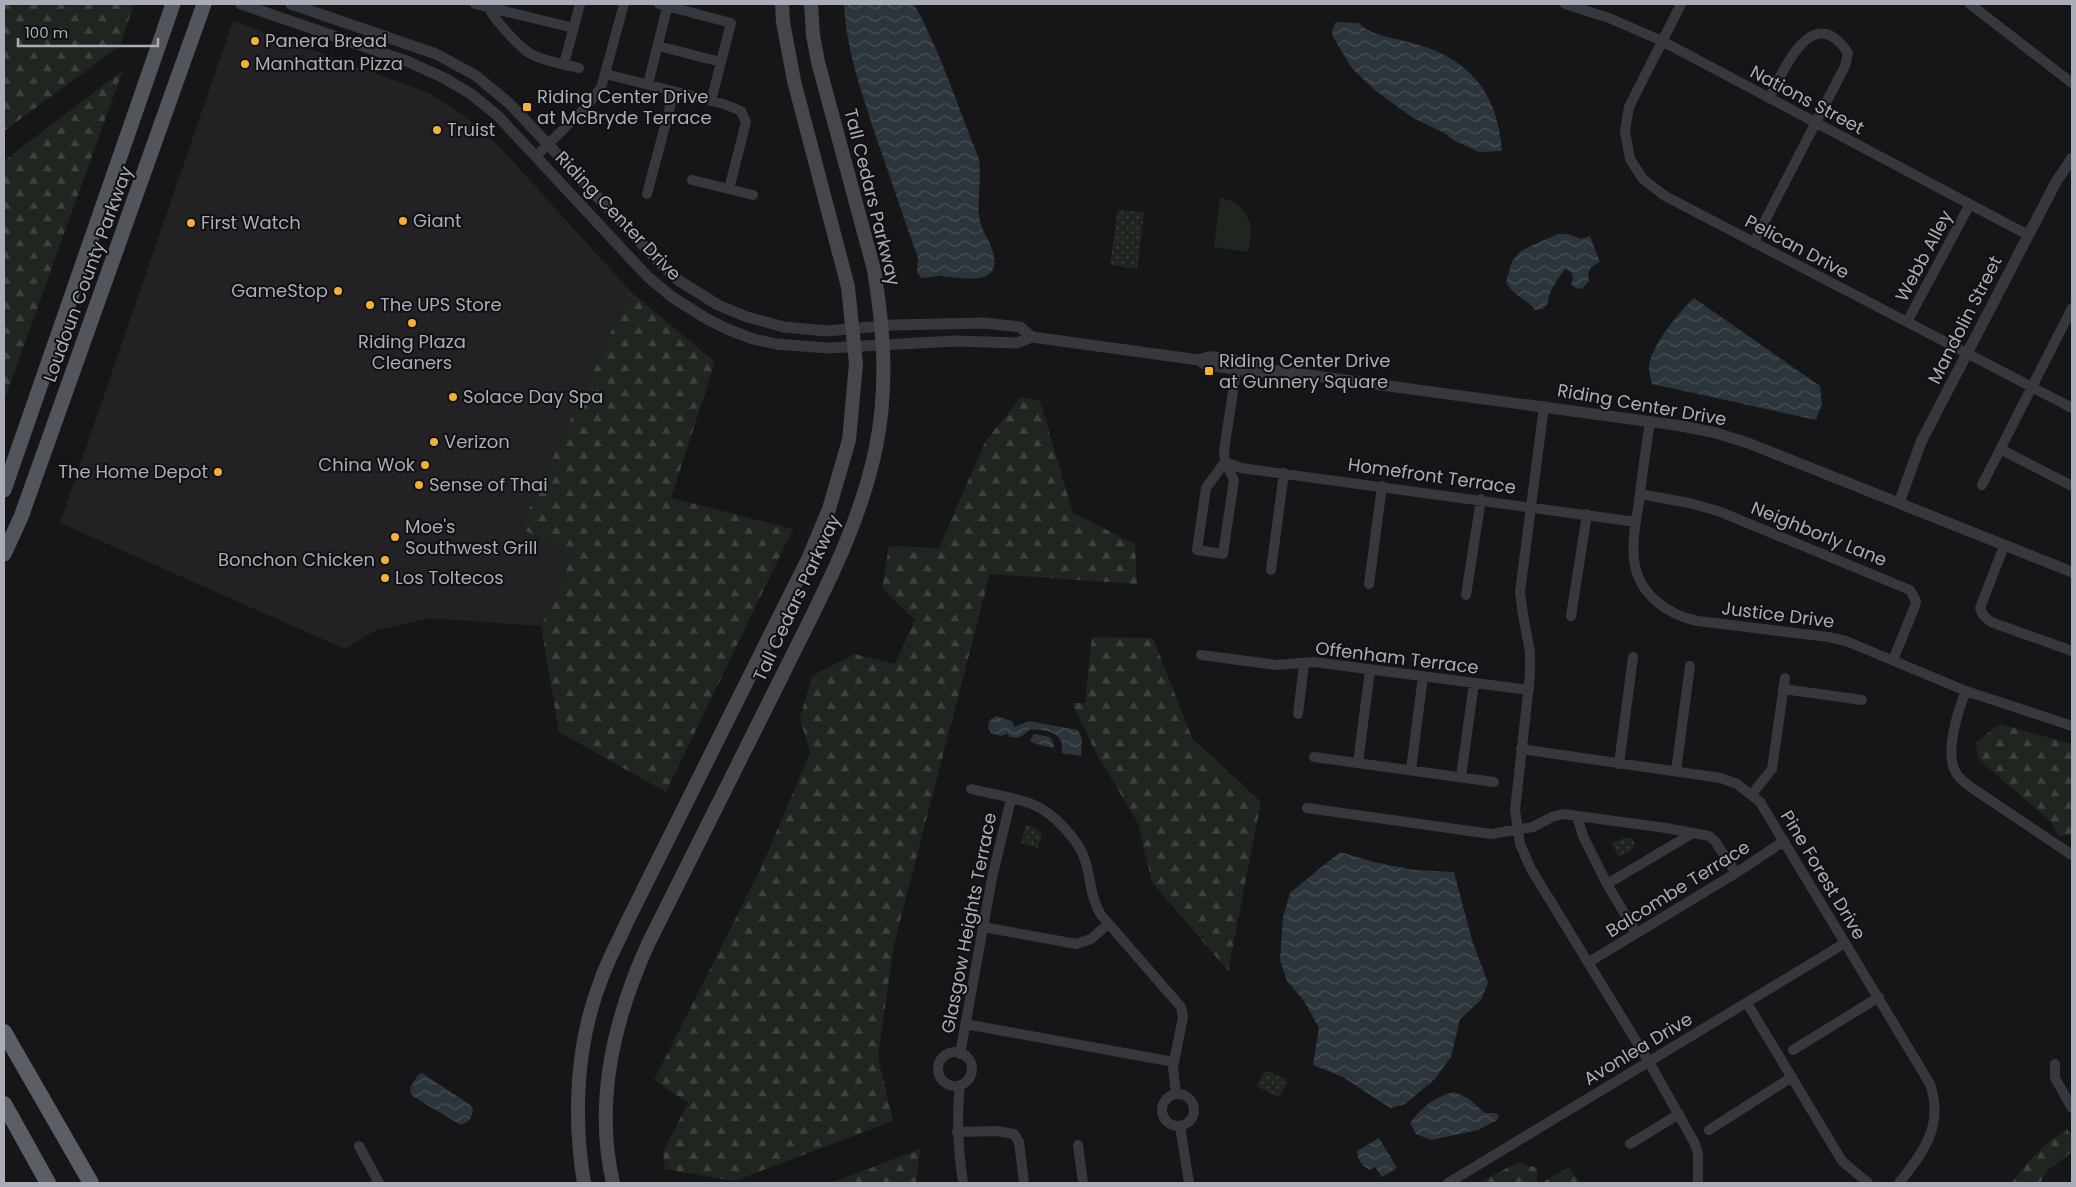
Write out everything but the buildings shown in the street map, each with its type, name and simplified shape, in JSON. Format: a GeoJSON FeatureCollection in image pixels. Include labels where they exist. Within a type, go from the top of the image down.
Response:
{"type":"FeatureCollection","features":[{"type":"Feature","properties":{"kind":"highway"},"geometry":{"type":"LineString","coordinates":[[4,1032],[91,1183]]}},
{"type":"Feature","properties":{"kind":"highway"},"geometry":{"type":"LineString","coordinates":[[4,1104],[48,1183]]}},
{"type":"Feature","properties":{"kind":"main road","name":"Loudoun County Parkway"},"geometry":{"type":"LineString","coordinates":[[4,490],[172,4]]}},
{"type":"Feature","properties":{"kind":"main road","name":"Loudoun County Parkway"},"geometry":{"type":"LineString","coordinates":[[4,554],[21,517],[204,4]]}},
{"type":"Feature","properties":{"kind":"main road","name":"Tall Cedars Parkway"},"geometry":{"type":"LineString","coordinates":[[584,1183],[580,1160],[578,1093],[592,1007],[602,978],[627,922],[797,583],[829,509],[849,440],[855,369],[848,287],[794,81],[783,22],[782,4]]}},
{"type":"Feature","properties":{"kind":"main road","name":"Tall Cedars Parkway"},"geometry":{"type":"LineString","coordinates":[[613,1183],[606,1132],[607,1088],[613,1043],[631,981],[805,630],[845,544],[862,499],[877,447],[884,395],[884,346],[874,270],[818,62],[810,4]]}},
{"type":"Feature","properties":{"kind":"street","name":"Riding Center Drive"},"geometry":{"type":"LineString","coordinates":[[241,4],[409,62],[444,78],[483,103],[536,156],[647,276],[672,298],[706,320],[753,338],[795,347],[854,348],[955,341],[1016,343],[1032,337],[1199,360],[1215,357],[1267,365],[1272,370]]}},
{"type":"Feature","properties":{"kind":"street","name":"Riding Center Drive"},"geometry":{"type":"LineString","coordinates":[[291,4],[418,47],[456,64],[495,90],[678,280],[698,294],[741,315],[784,327],[827,331],[882,326],[958,323],[1008,325],[1020,327],[1032,337]]}},
{"type":"Feature","properties":{"kind":"street"},"geometry":{"type":"LineString","coordinates":[[475,4],[488,5],[574,28]]}},
{"type":"Feature","properties":{"kind":"street"},"geometry":{"type":"LineString","coordinates":[[564,64],[580,4]]}},
{"type":"Feature","properties":{"kind":"street"},"geometry":{"type":"LineString","coordinates":[[536,156],[591,102],[601,88],[624,4]]}},
{"type":"Feature","properties":{"kind":"street","name":"Nations Street"},"geometry":{"type":"LineString","coordinates":[[1565,4],[1609,18],[1662,41],[2028,236]]}},
{"type":"Feature","properties":{"kind":"street","name":"Pelican Drive"},"geometry":{"type":"LineString","coordinates":[[1681,4],[1628,107],[1626,130],[1630,159],[1643,179],[1666,196],[2072,408]]}},
{"type":"Feature","properties":{"kind":"street"},"geometry":{"type":"LineString","coordinates":[[1970,4],[2072,83]]}},
{"type":"Feature","properties":{"kind":"street"},"geometry":{"type":"LineString","coordinates":[[488,5],[497,20],[528,52],[540,58],[579,68]]}},
{"type":"Feature","properties":{"kind":"street"},"geometry":{"type":"LineString","coordinates":[[648,84],[658,46],[665,5],[731,23],[711,100]]}},
{"type":"Feature","properties":{"kind":"street"},"geometry":{"type":"LineString","coordinates":[[1754,242],[1845,66],[1848,53],[1842,42],[1833,33],[1821,29],[1809,31],[1799,40],[1769,98]]}},
{"type":"Feature","properties":{"kind":"street"},"geometry":{"type":"LineString","coordinates":[[658,46],[721,62]]}},
{"type":"Feature","properties":{"kind":"street"},"geometry":{"type":"LineString","coordinates":[[606,74],[711,100],[741,111],[745,118],[745,127],[729,190]]}},
{"type":"Feature","properties":{"kind":"street"},"geometry":{"type":"LineString","coordinates":[[647,194],[674,92]]}},
{"type":"Feature","properties":{"kind":"street","name":"Mandolin Street"},"geometry":{"type":"LineString","coordinates":[[1899,504],[1921,442],[2056,182],[2072,158]]}},
{"type":"Feature","properties":{"kind":"street"},"geometry":{"type":"LineString","coordinates":[[692,180],[754,196]]}},
{"type":"Feature","properties":{"kind":"street","name":"Webb Alley"},"geometry":{"type":"LineString","coordinates":[[1907,322],[1970,204]]}},
{"type":"Feature","properties":{"kind":"street"},"geometry":{"type":"LineString","coordinates":[[1982,485],[2072,308]]}},
{"type":"Feature","properties":{"kind":"street","name":"Riding Center Drive"},"geometry":{"type":"LineString","coordinates":[[1199,360],[1206,365],[1236,367],[1264,373],[1272,370],[1544,406],[1716,433],[1748,443],[2072,572]]}},
{"type":"Feature","properties":{"kind":"street"},"geometry":{"type":"LineString","coordinates":[[1225,462],[1206,488],[1197,550],[1223,554],[1234,480],[1225,462],[1224,451],[1236,367]]}},
{"type":"Feature","properties":{"kind":"street"},"geometry":{"type":"LineString","coordinates":[[1544,406],[1520,592],[1530,652],[1529,690],[1515,797],[1517,830],[1522,852],[1531,869],[1679,1114],[1698,1153],[1698,1183]]}},
{"type":"Feature","properties":{"kind":"street","name":"Justice Drive"},"geometry":{"type":"LineString","coordinates":[[1650,422],[1633,547],[1636,572],[1651,596],[1674,614],[1715,624],[1828,637],[1865,648],[1966,691],[2072,726]]}},
{"type":"Feature","properties":{"kind":"street"},"geometry":{"type":"LineString","coordinates":[[2000,449],[2072,486]]}},
{"type":"Feature","properties":{"kind":"street","name":"Homefront Terrace"},"geometry":{"type":"LineString","coordinates":[[1225,462],[1241,468],[1284,472],[1636,522]]}},
{"type":"Feature","properties":{"kind":"street"},"geometry":{"type":"LineString","coordinates":[[1271,570],[1284,472]]}},
{"type":"Feature","properties":{"kind":"street"},"geometry":{"type":"LineString","coordinates":[[1369,584],[1382,486]]}},
{"type":"Feature","properties":{"kind":"street","name":"Neighborly Lane"},"geometry":{"type":"LineString","coordinates":[[1640,494],[1689,503],[1718,511],[1910,590],[1916,601],[1915,606],[1893,660]]}},
{"type":"Feature","properties":{"kind":"street"},"geometry":{"type":"LineString","coordinates":[[1466,595],[1481,500]]}},
{"type":"Feature","properties":{"kind":"street"},"geometry":{"type":"LineString","coordinates":[[1571,616],[1587,514]]}},
{"type":"Feature","properties":{"kind":"street"},"geometry":{"type":"LineString","coordinates":[[2004,546],[1980,608],[1983,615],[1991,622],[2072,652]]}},
{"type":"Feature","properties":{"kind":"street","name":"Offenham Terrace"},"geometry":{"type":"LineString","coordinates":[[1202,655],[1277,665],[1314,662],[1529,690]]}},
{"type":"Feature","properties":{"kind":"street"},"geometry":{"type":"LineString","coordinates":[[1619,764],[1632,657]]}},
{"type":"Feature","properties":{"kind":"street"},"geometry":{"type":"LineString","coordinates":[[1298,714],[1304,664]]}},
{"type":"Feature","properties":{"kind":"street"},"geometry":{"type":"LineString","coordinates":[[1676,771],[1690,666]]}},
{"type":"Feature","properties":{"kind":"street"},"geometry":{"type":"LineString","coordinates":[[1358,763],[1370,670]]}},
{"type":"Feature","properties":{"kind":"street"},"geometry":{"type":"LineString","coordinates":[[1411,770],[1423,676]]}},
{"type":"Feature","properties":{"kind":"street"},"geometry":{"type":"LineString","coordinates":[[1461,777],[1474,684]]}},
{"type":"Feature","properties":{"kind":"street"},"geometry":{"type":"LineString","coordinates":[[1752,794],[1772,769],[1784,684],[1862,700]]}},
{"type":"Feature","properties":{"kind":"street"},"geometry":{"type":"LineString","coordinates":[[1966,691],[1956,718],[1952,758],[1957,775],[1980,793],[2072,855]]}},
{"type":"Feature","properties":{"kind":"street","name":"Pine Forest Drive"},"geometry":{"type":"LineString","coordinates":[[1521,749],[1721,778],[1737,784],[1760,802],[1925,1073],[1934,1094],[1933,1126],[1928,1142],[1899,1183]]}},
{"type":"Feature","properties":{"kind":"street"},"geometry":{"type":"LineString","coordinates":[[1314,757],[1494,782]]}},
{"type":"Feature","properties":{"kind":"street"},"geometry":{"type":"LineString","coordinates":[[971,789],[1028,803],[1041,809],[1064,828],[1078,845],[1085,860],[1093,901],[1108,924],[1181,1008],[1183,1017],[1174,1062],[1176,1094]]}},
{"type":"Feature","properties":{"kind":"street","name":"Glasgow Heights Terrace"},"geometry":{"type":"LineString","coordinates":[[960,1054],[992,878],[1011,799]]}},
{"type":"Feature","properties":{"kind":"street"},"geometry":{"type":"LineString","coordinates":[[1307,808],[1488,833],[1537,826],[1556,815],[1577,816],[1693,833],[1709,836],[1716,841],[1736,874]]}},
{"type":"Feature","properties":{"kind":"street"},"geometry":{"type":"LineString","coordinates":[[1577,816],[1583,836],[1636,933]]}},
{"type":"Feature","properties":{"kind":"street"},"geometry":{"type":"LineString","coordinates":[[1608,884],[1693,833]]}},
{"type":"Feature","properties":{"kind":"street","name":"Balcombe Terrace"},"geometry":{"type":"LineString","coordinates":[[1588,962],[1736,874],[1784,842]]}},
{"type":"Feature","properties":{"kind":"street"},"geometry":{"type":"LineString","coordinates":[[983,927],[1076,944],[1091,939],[1108,924]]}},
{"type":"Feature","properties":{"kind":"street","name":"Avonlea Drive"},"geometry":{"type":"LineString","coordinates":[[1448,1183],[1845,943]]}},
{"type":"Feature","properties":{"kind":"street"},"geometry":{"type":"LineString","coordinates":[[1793,1050],[1879,998]]}},
{"type":"Feature","properties":{"kind":"street"},"geometry":{"type":"LineString","coordinates":[[1746,1003],[1842,1161],[1868,1183]]}},
{"type":"Feature","properties":{"kind":"street"},"geometry":{"type":"LineString","coordinates":[[965,1024],[1174,1062]]}},
{"type":"Feature","properties":{"kind":"street"},"geometry":{"type":"LineString","coordinates":[[952,1053],[960,1054],[969,1060],[972,1070],[968,1079],[960,1085],[955,1086],[945,1083],[938,1070],[944,1057],[952,1053]]}},
{"type":"Feature","properties":{"kind":"street"},"geometry":{"type":"LineString","coordinates":[[2055,1064],[2055,1078],[2072,1108]]}},
{"type":"Feature","properties":{"kind":"street"},"geometry":{"type":"LineString","coordinates":[[1709,1130],[1792,1077]]}},
{"type":"Feature","properties":{"kind":"street"},"geometry":{"type":"LineString","coordinates":[[960,1085],[957,1132],[963,1183]]}},
{"type":"Feature","properties":{"kind":"street"},"geometry":{"type":"LineString","coordinates":[[1176,1094],[1189,1098],[1194,1106],[1192,1119],[1180,1126],[1168,1122],[1162,1110],[1168,1098],[1176,1094]]}},
{"type":"Feature","properties":{"kind":"street"},"geometry":{"type":"LineString","coordinates":[[1630,1144],[1679,1114]]}},
{"type":"Feature","properties":{"kind":"street"},"geometry":{"type":"LineString","coordinates":[[1180,1126],[1189,1183]]}},
{"type":"Feature","properties":{"kind":"street"},"geometry":{"type":"LineString","coordinates":[[957,1132],[997,1131],[1014,1134],[1019,1142],[1024,1183]]}},
{"type":"Feature","properties":{"kind":"street"},"geometry":{"type":"LineString","coordinates":[[1078,1145],[1083,1183]]}},
{"type":"Feature","properties":{"kind":"street"},"geometry":{"type":"LineString","coordinates":[[359,1146],[379,1183]]}},
{"type":"Feature","properties":{"kind":"shaded area"},"geometry":{"type":"Polygon","coordinates":[[[233,21],[429,93],[463,115],[499,146],[630,291],[520,527],[573,555],[541,626],[431,618],[374,631],[345,649],[60,523],[233,21]]]}},
{"type":"Feature","properties":{"kind":"green space"},"geometry":{"type":"Polygon","coordinates":[[[4,4],[134,4],[120,46],[4,131],[4,4]]]}},
{"type":"Feature","properties":{"kind":"green space"},"geometry":{"type":"Polygon","coordinates":[[[123,70],[4,401],[4,161],[123,70]]]}},
{"type":"Feature","properties":{"kind":"green space"},"geometry":{"type":"Polygon","coordinates":[[[1220,198],[1235,203],[1240,207],[1250,222],[1251,236],[1248,252],[1214,247],[1220,198]]]}},
{"type":"Feature","properties":{"kind":"green space"},"geometry":{"type":"Polygon","coordinates":[[[1118,209],[1144,213],[1137,269],[1110,265],[1118,209]]]}},
{"type":"Feature","properties":{"kind":"green space"},"geometry":{"type":"Polygon","coordinates":[[[630,291],[715,362],[671,498],[793,529],[666,792],[559,732],[541,626],[573,555],[520,528],[630,291]]]}},
{"type":"Feature","properties":{"kind":"green space"},"geometry":{"type":"Polygon","coordinates":[[[1021,397],[1040,401],[1073,513],[1135,544],[1137,584],[990,574],[894,944],[878,1056],[893,1121],[734,1181],[665,1169],[663,1152],[688,1103],[654,1080],[761,868],[810,753],[800,718],[812,676],[854,654],[895,664],[915,620],[882,588],[889,546],[939,548],[985,442],[1021,397]]]}},
{"type":"Feature","properties":{"kind":"green space"},"geometry":{"type":"Polygon","coordinates":[[[1092,637],[1153,638],[1192,738],[1261,802],[1228,971],[1152,882],[1138,823],[1097,755],[1072,703],[1085,703],[1092,637]]]}},
{"type":"Feature","properties":{"kind":"green space"},"geometry":{"type":"Polygon","coordinates":[[[2000,724],[2072,744],[2072,837],[2070,835],[2058,836],[2051,822],[1978,759],[1976,742],[2000,724]]]}},
{"type":"Feature","properties":{"kind":"green space"},"geometry":{"type":"Polygon","coordinates":[[[1026,825],[1036,828],[1042,834],[1038,848],[1021,843],[1026,825]]]}},
{"type":"Feature","properties":{"kind":"green space"},"geometry":{"type":"Polygon","coordinates":[[[1624,838],[1633,838],[1635,845],[1630,852],[1618,857],[1612,843],[1624,838]]]}},
{"type":"Feature","properties":{"kind":"green space"},"geometry":{"type":"Polygon","coordinates":[[[1267,1071],[1286,1079],[1287,1083],[1280,1096],[1277,1097],[1258,1087],[1257,1084],[1264,1072],[1267,1071]]]}},
{"type":"Feature","properties":{"kind":"green space"},"geometry":{"type":"Polygon","coordinates":[[[2067,1129],[2072,1136],[2072,1152],[2047,1171],[2040,1183],[2012,1183],[2036,1153],[2067,1129]]]}},
{"type":"Feature","properties":{"kind":"green space"},"geometry":{"type":"Polygon","coordinates":[[[920,1149],[916,1183],[831,1183],[920,1149]]]}},
{"type":"Feature","properties":{"kind":"green space"},"geometry":{"type":"Polygon","coordinates":[[[1519,1162],[1537,1168],[1537,1183],[1478,1183],[1519,1162]]]}},
{"type":"Feature","properties":{"kind":"green space"},"geometry":{"type":"Polygon","coordinates":[[[1569,1167],[1580,1183],[1544,1183],[1545,1181],[1569,1167]]]}},
{"type":"Feature","properties":{"kind":"water"},"geometry":{"type":"Polygon","coordinates":[[[844,4],[914,4],[941,61],[979,159],[979,217],[981,226],[992,249],[994,261],[993,270],[988,275],[970,279],[940,276],[921,278],[917,272],[918,258],[873,128],[852,57],[845,22],[844,4]]]}},
{"type":"Feature","properties":{"kind":"water"},"geometry":{"type":"Polygon","coordinates":[[[1335,23],[1359,23],[1374,33],[1426,47],[1460,65],[1474,77],[1485,92],[1499,128],[1502,151],[1479,152],[1453,140],[1446,134],[1413,118],[1376,91],[1351,67],[1333,37],[1332,31],[1335,23]]]}},
{"type":"Feature","properties":{"kind":"water"},"geometry":{"type":"Polygon","coordinates":[[[1558,234],[1568,234],[1581,239],[1590,236],[1600,262],[1590,269],[1588,274],[1589,281],[1583,288],[1578,289],[1571,285],[1572,273],[1565,269],[1549,295],[1548,303],[1543,309],[1535,310],[1512,291],[1506,282],[1512,261],[1526,248],[1558,234]]]}},
{"type":"Feature","properties":{"kind":"water"},"geometry":{"type":"Polygon","coordinates":[[[1694,298],[1820,386],[1822,404],[1816,420],[1652,384],[1649,368],[1654,351],[1673,321],[1694,298]]]}},
{"type":"Feature","properties":{"kind":"water"},"geometry":{"type":"Polygon","coordinates":[[[996,716],[1012,721],[1014,727],[1029,721],[1078,730],[1082,738],[1081,756],[1062,753],[1060,740],[1054,733],[1029,730],[1016,738],[1010,737],[1007,733],[1002,736],[991,733],[988,728],[989,721],[996,716]]]}},
{"type":"Feature","properties":{"kind":"water"},"geometry":{"type":"Polygon","coordinates":[[[1034,734],[1050,737],[1054,745],[1053,748],[1033,743],[1030,740],[1034,734]]]}},
{"type":"Feature","properties":{"kind":"water"},"geometry":{"type":"Polygon","coordinates":[[[1340,852],[1374,862],[1414,870],[1454,872],[1472,940],[1488,983],[1481,1000],[1460,1019],[1451,1057],[1435,1079],[1405,1104],[1390,1108],[1343,1077],[1313,1065],[1319,1028],[1304,1001],[1287,981],[1280,960],[1283,917],[1290,893],[1340,852]]]}},
{"type":"Feature","properties":{"kind":"water"},"geometry":{"type":"Polygon","coordinates":[[[422,1073],[469,1104],[473,1109],[468,1121],[461,1125],[414,1097],[410,1092],[411,1086],[418,1075],[422,1073]]]}},
{"type":"Feature","properties":{"kind":"water"},"geometry":{"type":"Polygon","coordinates":[[[1454,1092],[1469,1099],[1485,1113],[1499,1115],[1497,1120],[1478,1130],[1431,1140],[1416,1134],[1410,1123],[1419,1112],[1434,1100],[1454,1092]]]}},
{"type":"Feature","properties":{"kind":"water"},"geometry":{"type":"Polygon","coordinates":[[[1379,1138],[1397,1168],[1382,1177],[1375,1167],[1369,1170],[1362,1164],[1357,1151],[1379,1138]]]}},
{"type":"Feature","properties":{"kind":"place","name":"Panera Bread"},"geometry":{"type":"Point","coordinates":[255,41]}},
{"type":"Feature","properties":{"kind":"place","name":"Manhattan Pizza"},"geometry":{"type":"Point","coordinates":[245,64]}},
{"type":"Feature","properties":{"kind":"place","name":"Riding Center Drive at McBryde Terrace"},"geometry":{"type":"Point","coordinates":[527,107]}},
{"type":"Feature","properties":{"kind":"place","name":"Truist"},"geometry":{"type":"Point","coordinates":[437,130]}},
{"type":"Feature","properties":{"kind":"place","name":"Giant"},"geometry":{"type":"Point","coordinates":[403,221]}},
{"type":"Feature","properties":{"kind":"place","name":"First Watch"},"geometry":{"type":"Point","coordinates":[191,223]}},
{"type":"Feature","properties":{"kind":"place","name":"GameStop"},"geometry":{"type":"Point","coordinates":[338,291]}},
{"type":"Feature","properties":{"kind":"place","name":"The UPS Store"},"geometry":{"type":"Point","coordinates":[370,305]}},
{"type":"Feature","properties":{"kind":"place","name":"Riding Plaza Cleaners"},"geometry":{"type":"Point","coordinates":[412,323]}},
{"type":"Feature","properties":{"kind":"place","name":"Riding Center Drive at Gunnery Square"},"geometry":{"type":"Point","coordinates":[1209,371]}},
{"type":"Feature","properties":{"kind":"place","name":"Solace Day Spa"},"geometry":{"type":"Point","coordinates":[453,397]}},
{"type":"Feature","properties":{"kind":"place","name":"Verizon"},"geometry":{"type":"Point","coordinates":[434,442]}},
{"type":"Feature","properties":{"kind":"place","name":"China Wok"},"geometry":{"type":"Point","coordinates":[425,465]}},
{"type":"Feature","properties":{"kind":"place","name":"The Home Depot"},"geometry":{"type":"Point","coordinates":[218,472]}},
{"type":"Feature","properties":{"kind":"place","name":"Sense of Thai"},"geometry":{"type":"Point","coordinates":[419,485]}},
{"type":"Feature","properties":{"kind":"place","name":"Moe's Southwest Grill"},"geometry":{"type":"Point","coordinates":[395,537]}},
{"type":"Feature","properties":{"kind":"place","name":"Bonchon Chicken"},"geometry":{"type":"Point","coordinates":[385,560]}},
{"type":"Feature","properties":{"kind":"place","name":"Los Toltecos"},"geometry":{"type":"Point","coordinates":[385,578]}}]}
